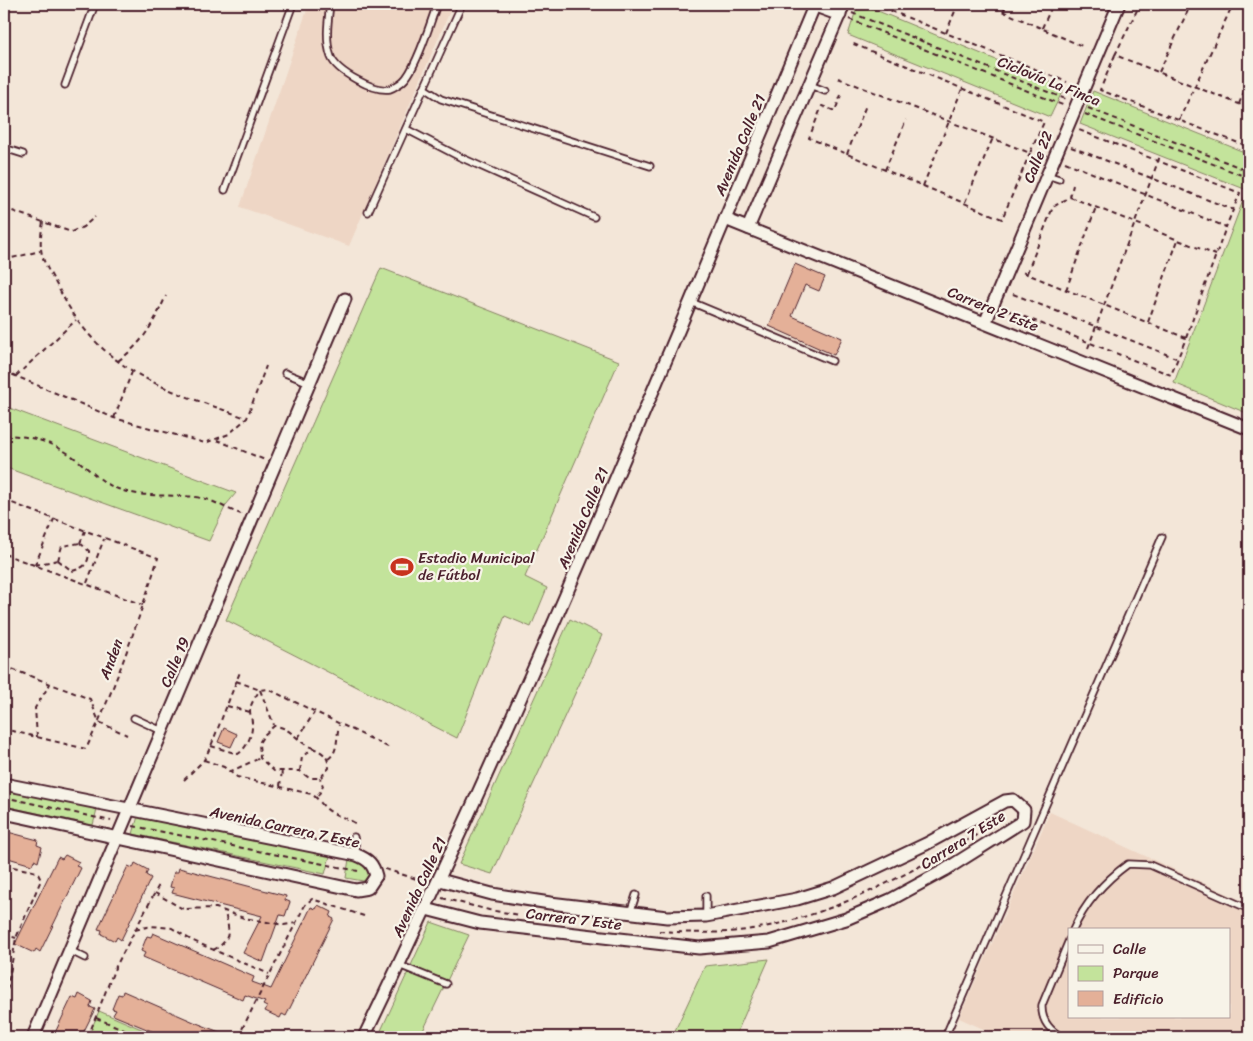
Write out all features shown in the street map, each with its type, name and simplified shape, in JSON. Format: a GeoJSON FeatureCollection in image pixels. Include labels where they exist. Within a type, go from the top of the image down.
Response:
{"type":"FeatureCollection","features":[{"type":"Feature","properties":{"kind":"street"},"geometry":{"type":"LineString","coordinates":[[748,228],[842,9],[813,4]]}},
{"type":"Feature","properties":{"kind":"street","name":"Avenida Calle 21"},"geometry":{"type":"LineString","coordinates":[[364,1037],[439,883],[562,606],[726,219],[813,4]]}},
{"type":"Feature","properties":{"kind":"street","name":"Calle 22"},"geometry":{"type":"LineString","coordinates":[[986,321],[1119,4]]}},
{"type":"Feature","properties":{"kind":"street","name":"Carrera 2 Este"},"geometry":{"type":"LineString","coordinates":[[726,219],[986,321],[1249,429]]}},
{"type":"Feature","properties":{"kind":"street","name":"Calle 19"},"geometry":{"type":"LineString","coordinates":[[33,1037],[345,299]]}},
{"type":"Feature","properties":{"kind":"street","name":"Avenida Carrera 7 Este"},"geometry":{"type":"LineString","coordinates":[[4,784],[357,855],[366,859],[374,866],[376,876],[368,888],[356,890],[4,813]]}},
{"type":"Feature","properties":{"kind":"street","name":"Carrera 7 Este"},"geometry":{"type":"LineString","coordinates":[[426,909],[480,923],[699,948],[769,942],[846,919],[890,900],[989,844],[1023,821],[1024,810],[1013,800],[1005,802],[926,844],[833,888],[798,899],[706,916],[667,917],[630,913],[492,894],[439,883]]}},
{"type":"Feature","properties":{"kind":"lane"},"geometry":{"type":"LineString","coordinates":[[65,85],[95,4]]}},
{"type":"Feature","properties":{"kind":"lane"},"geometry":{"type":"LineString","coordinates":[[225,190],[292,4]]}},
{"type":"Feature","properties":{"kind":"lane"},"geometry":{"type":"LineString","coordinates":[[330,4],[327,34],[332,58],[344,72],[371,86],[390,89],[404,80],[418,55],[437,4]]}},
{"type":"Feature","properties":{"kind":"lane"},"geometry":{"type":"LineString","coordinates":[[368,212],[462,4]]}},
{"type":"Feature","properties":{"kind":"lane"},"geometry":{"type":"LineString","coordinates":[[810,85],[824,91]]}},
{"type":"Feature","properties":{"kind":"lane"},"geometry":{"type":"LineString","coordinates":[[424,88],[441,99],[650,166]]}},
{"type":"Feature","properties":{"kind":"lane"},"geometry":{"type":"LineString","coordinates":[[406,129],[460,157],[594,217]]}},
{"type":"Feature","properties":{"kind":"lane"},"geometry":{"type":"LineString","coordinates":[[4,148],[23,154]]}},
{"type":"Feature","properties":{"kind":"lane"},"geometry":{"type":"LineString","coordinates":[[1047,175],[1059,179]]}},
{"type":"Feature","properties":{"kind":"lane"},"geometry":{"type":"LineString","coordinates":[[691,302],[832,361]]}},
{"type":"Feature","properties":{"kind":"lane"},"geometry":{"type":"LineString","coordinates":[[285,373],[310,383]]}},
{"type":"Feature","properties":{"kind":"lane"},"geometry":{"type":"LineString","coordinates":[[945,1037],[1162,537]]}},
{"type":"Feature","properties":{"kind":"lane"},"geometry":{"type":"LineString","coordinates":[[134,718],[162,731]]}},
{"type":"Feature","properties":{"kind":"lane"},"geometry":{"type":"LineString","coordinates":[[354,837],[357,855]]}},
{"type":"Feature","properties":{"kind":"lane"},"geometry":{"type":"LineString","coordinates":[[1075,928],[1077,920],[1108,878],[1128,864],[1150,865],[1249,910]]}},
{"type":"Feature","properties":{"kind":"lane"},"geometry":{"type":"LineString","coordinates":[[630,913],[636,895]]}},
{"type":"Feature","properties":{"kind":"lane"},"geometry":{"type":"LineString","coordinates":[[706,896],[706,916]]}},
{"type":"Feature","properties":{"kind":"lane"},"geometry":{"type":"LineString","coordinates":[[1062,1037],[1044,1021],[1042,1005],[1068,942]]}},
{"type":"Feature","properties":{"kind":"lane"},"geometry":{"type":"LineString","coordinates":[[69,950],[85,958]]}},
{"type":"Feature","properties":{"kind":"lane"},"geometry":{"type":"LineString","coordinates":[[399,965],[446,984]]}},
{"type":"Feature","properties":{"kind":"path"},"geometry":{"type":"LineString","coordinates":[[874,4],[1067,82]]}},
{"type":"Feature","properties":{"kind":"path"},"geometry":{"type":"LineString","coordinates":[[946,33],[958,4]]}},
{"type":"Feature","properties":{"kind":"path"},"geometry":{"type":"LineString","coordinates":[[986,4],[1082,46]]}},
{"type":"Feature","properties":{"kind":"path"},"geometry":{"type":"LineString","coordinates":[[1004,11],[1006,4]]}},
{"type":"Feature","properties":{"kind":"path"},"geometry":{"type":"LineString","coordinates":[[1042,28],[1053,4]]}},
{"type":"Feature","properties":{"kind":"path"},"geometry":{"type":"LineString","coordinates":[[1140,4],[1100,90],[1249,148]]}},
{"type":"Feature","properties":{"kind":"path"},"geometry":{"type":"LineString","coordinates":[[1159,72],[1191,4]]}},
{"type":"Feature","properties":{"kind":"path"},"geometry":{"type":"LineString","coordinates":[[1179,120],[1233,4]]}},
{"type":"Feature","properties":{"kind":"path"},"geometry":{"type":"LineString","coordinates":[[842,9],[1249,178]]}},
{"type":"Feature","properties":{"kind":"path","name":"Ciclovía La Finca"},"geometry":{"type":"LineString","coordinates":[[842,9],[1075,107],[1249,171]]}},
{"type":"Feature","properties":{"kind":"path"},"geometry":{"type":"LineString","coordinates":[[841,95],[835,111],[822,106],[809,138],[1002,219],[1044,122],[851,43]]}},
{"type":"Feature","properties":{"kind":"path"},"geometry":{"type":"LineString","coordinates":[[1115,55],[1249,108]]}},
{"type":"Feature","properties":{"kind":"path"},"geometry":{"type":"LineString","coordinates":[[838,78],[1030,153]]}},
{"type":"Feature","properties":{"kind":"path"},"geometry":{"type":"LineString","coordinates":[[1239,104],[1249,79]]}},
{"type":"Feature","properties":{"kind":"path"},"geometry":{"type":"LineString","coordinates":[[923,186],[962,89]]}},
{"type":"Feature","properties":{"kind":"path"},"geometry":{"type":"LineString","coordinates":[[846,154],[866,105]]}},
{"type":"Feature","properties":{"kind":"path"},"geometry":{"type":"LineString","coordinates":[[885,170],[906,120]]}},
{"type":"Feature","properties":{"kind":"path"},"geometry":{"type":"LineString","coordinates":[[1007,310],[1171,376],[1186,338],[1240,193],[1078,130]]}},
{"type":"Feature","properties":{"kind":"path"},"geometry":{"type":"LineString","coordinates":[[964,203],[993,138]]}},
{"type":"Feature","properties":{"kind":"path"},"geometry":{"type":"LineString","coordinates":[[1071,147],[1234,210]]}},
{"type":"Feature","properties":{"kind":"path"},"geometry":{"type":"LineString","coordinates":[[1088,348],[1160,156]]}},
{"type":"Feature","properties":{"kind":"path"},"geometry":{"type":"LineString","coordinates":[[1065,162],[1226,227]]}},
{"type":"Feature","properties":{"kind":"path"},"geometry":{"type":"LineString","coordinates":[[1026,274],[1053,207],[1070,197],[1073,185]]}},
{"type":"Feature","properties":{"kind":"path"},"geometry":{"type":"LineString","coordinates":[[1070,197],[1216,255]]}},
{"type":"Feature","properties":{"kind":"path"},"geometry":{"type":"LineString","coordinates":[[1066,290],[1096,207]]}},
{"type":"Feature","properties":{"kind":"path"},"geometry":{"type":"LineString","coordinates":[[4,208],[71,232],[83,227],[95,218]]}},
{"type":"Feature","properties":{"kind":"path"},"geometry":{"type":"LineString","coordinates":[[44,222],[40,251],[76,320],[100,346],[132,372],[151,383],[247,418]]}},
{"type":"Feature","properties":{"kind":"path"},"geometry":{"type":"LineString","coordinates":[[1148,323],[1178,240]]}},
{"type":"Feature","properties":{"kind":"path"},"geometry":{"type":"LineString","coordinates":[[4,260],[40,251]]}},
{"type":"Feature","properties":{"kind":"path"},"geometry":{"type":"LineString","coordinates":[[1022,272],[1186,338]]}},
{"type":"Feature","properties":{"kind":"path"},"geometry":{"type":"LineString","coordinates":[[1013,294],[1177,359]]}},
{"type":"Feature","properties":{"kind":"path"},"geometry":{"type":"LineString","coordinates":[[118,361],[145,338],[166,296]]}},
{"type":"Feature","properties":{"kind":"path"},"geometry":{"type":"LineString","coordinates":[[16,376],[76,320]]}},
{"type":"Feature","properties":{"kind":"path"},"geometry":{"type":"LineString","coordinates":[[4,371],[114,418],[205,443],[229,434],[247,418],[266,366]]}},
{"type":"Feature","properties":{"kind":"path"},"geometry":{"type":"LineString","coordinates":[[114,418],[132,372]]}},
{"type":"Feature","properties":{"kind":"path"},"geometry":{"type":"LineString","coordinates":[[4,435],[33,437],[56,445],[98,477],[118,489],[145,495],[206,499],[227,510],[253,517]]}},
{"type":"Feature","properties":{"kind":"path"},"geometry":{"type":"LineString","coordinates":[[217,440],[276,464]]}},
{"type":"Feature","properties":{"kind":"path","name":"Anden"},"geometry":{"type":"LineString","coordinates":[[4,500],[158,558],[144,605],[99,722],[86,749],[4,729]]}},
{"type":"Feature","properties":{"kind":"path"},"geometry":{"type":"LineString","coordinates":[[35,565],[54,519]]}},
{"type":"Feature","properties":{"kind":"path"},"geometry":{"type":"LineString","coordinates":[[80,544],[85,531]]}},
{"type":"Feature","properties":{"kind":"path"},"geometry":{"type":"LineString","coordinates":[[86,584],[104,539]]}},
{"type":"Feature","properties":{"kind":"path"},"geometry":{"type":"LineString","coordinates":[[80,544],[90,551],[89,560],[82,568],[72,571],[58,560],[62,546],[80,544]]}},
{"type":"Feature","properties":{"kind":"path"},"geometry":{"type":"LineString","coordinates":[[4,554],[144,605]]}},
{"type":"Feature","properties":{"kind":"path"},"geometry":{"type":"LineString","coordinates":[[35,565],[58,560]]}},
{"type":"Feature","properties":{"kind":"path"},"geometry":{"type":"LineString","coordinates":[[4,666],[90,699],[99,722],[127,735]]}},
{"type":"Feature","properties":{"kind":"path"},"geometry":{"type":"LineString","coordinates":[[184,780],[204,760],[212,746],[240,672]]}},
{"type":"Feature","properties":{"kind":"path"},"geometry":{"type":"LineString","coordinates":[[236,681],[260,690],[268,689],[390,748]]}},
{"type":"Feature","properties":{"kind":"path"},"geometry":{"type":"LineString","coordinates":[[37,738],[35,708],[50,684]]}},
{"type":"Feature","properties":{"kind":"path"},"geometry":{"type":"LineString","coordinates":[[212,746],[238,754],[244,750],[251,734],[250,712],[252,703],[260,690]]}},
{"type":"Feature","properties":{"kind":"path"},"geometry":{"type":"LineString","coordinates":[[260,690],[274,726]]}},
{"type":"Feature","properties":{"kind":"path"},"geometry":{"type":"LineString","coordinates":[[227,706],[250,712]]}},
{"type":"Feature","properties":{"kind":"path"},"geometry":{"type":"LineString","coordinates":[[298,738],[314,712]]}},
{"type":"Feature","properties":{"kind":"path"},"geometry":{"type":"LineString","coordinates":[[328,759],[334,755],[336,750],[335,742],[339,725]]}},
{"type":"Feature","properties":{"kind":"path"},"geometry":{"type":"LineString","coordinates":[[274,726],[286,728],[304,745],[323,752],[328,759],[329,768],[320,778],[309,778],[300,771],[274,771],[260,758],[259,742],[274,726]]}},
{"type":"Feature","properties":{"kind":"path"},"geometry":{"type":"LineString","coordinates":[[300,771],[302,757],[313,748]]}},
{"type":"Feature","properties":{"kind":"path"},"geometry":{"type":"LineString","coordinates":[[229,772],[260,758]]}},
{"type":"Feature","properties":{"kind":"path"},"geometry":{"type":"LineString","coordinates":[[204,760],[224,767],[237,777],[317,797],[321,805],[330,812],[349,819],[356,824]]}},
{"type":"Feature","properties":{"kind":"path"},"geometry":{"type":"LineString","coordinates":[[280,787],[282,771]]}},
{"type":"Feature","properties":{"kind":"path"},"geometry":{"type":"LineString","coordinates":[[317,797],[323,786],[320,778]]}},
{"type":"Feature","properties":{"kind":"path"},"geometry":{"type":"LineString","coordinates":[[4,797],[123,824],[358,871]]}},
{"type":"Feature","properties":{"kind":"path"},"geometry":{"type":"LineString","coordinates":[[4,865],[37,872],[40,875],[39,886],[16,938],[8,972],[7,991]]}},
{"type":"Feature","properties":{"kind":"path"},"geometry":{"type":"LineString","coordinates":[[374,866],[439,883]]}},
{"type":"Feature","properties":{"kind":"path"},"geometry":{"type":"LineString","coordinates":[[88,1037],[114,970],[160,883]]}},
{"type":"Feature","properties":{"kind":"path"},"geometry":{"type":"LineString","coordinates":[[155,893],[183,909],[216,908],[244,918],[284,925],[296,923]]}},
{"type":"Feature","properties":{"kind":"path"},"geometry":{"type":"LineString","coordinates":[[238,1037],[305,905],[312,899],[364,916]]}},
{"type":"Feature","properties":{"kind":"path"},"geometry":{"type":"LineString","coordinates":[[213,950],[221,946],[230,930],[224,911]]}},
{"type":"Feature","properties":{"kind":"path"},"geometry":{"type":"LineString","coordinates":[[135,930],[151,926],[172,928],[213,950],[270,974]]}},
{"type":"Feature","properties":{"kind":"path"},"geometry":{"type":"LineString","coordinates":[[4,934],[16,938]]}},
{"type":"Feature","properties":{"kind":"path"},"geometry":{"type":"LineString","coordinates":[[4,970],[8,972]]}},
{"type":"Feature","properties":{"kind":"path"},"geometry":{"type":"LineString","coordinates":[[96,1018],[143,1037]]}},
{"type":"Feature","properties":{"kind":"shaded area"},"geometry":{"type":"Polygon","coordinates":[[[309,4],[453,4],[349,246],[240,207],[309,4]]]}},
{"type":"Feature","properties":{"kind":"shaded area"},"geometry":{"type":"Polygon","coordinates":[[[1050,812],[1249,904],[1249,1037],[1001,1037],[959,1018],[1050,812]]]}},
{"type":"Feature","properties":{"kind":"green space"},"geometry":{"type":"Polygon","coordinates":[[[858,4],[1064,88],[1050,117],[848,35],[858,4]]]}},
{"type":"Feature","properties":{"kind":"green space"},"geometry":{"type":"Polygon","coordinates":[[[1093,91],[1249,154],[1249,414],[1174,383],[1247,190],[1080,124],[1093,91]]]}},
{"type":"Feature","properties":{"kind":"green space"},"geometry":{"type":"Polygon","coordinates":[[[381,268],[619,361],[525,577],[547,588],[531,627],[505,616],[457,738],[226,620],[381,268]]]}},
{"type":"Feature","properties":{"kind":"green space"},"geometry":{"type":"Polygon","coordinates":[[[4,406],[236,493],[226,505],[209,541],[4,467],[4,406]]]}},
{"type":"Feature","properties":{"kind":"green space"},"geometry":{"type":"Polygon","coordinates":[[[570,619],[602,635],[492,874],[459,864],[570,619]]]}},
{"type":"Feature","properties":{"kind":"green space"},"geometry":{"type":"Polygon","coordinates":[[[4,789],[97,809],[93,825],[4,806],[4,789]]]}},
{"type":"Feature","properties":{"kind":"green space"},"geometry":{"type":"Polygon","coordinates":[[[138,816],[330,856],[325,874],[133,834],[138,816]]]}},
{"type":"Feature","properties":{"kind":"green space"},"geometry":{"type":"Polygon","coordinates":[[[349,859],[362,861],[368,865],[370,873],[367,879],[363,881],[346,878],[349,859]]]}},
{"type":"Feature","properties":{"kind":"green space"},"geometry":{"type":"Polygon","coordinates":[[[431,922],[469,935],[420,1037],[378,1037],[431,922]]]}},
{"type":"Feature","properties":{"kind":"green space"},"geometry":{"type":"Polygon","coordinates":[[[769,959],[735,1037],[672,1037],[705,966],[769,959]]]}},
{"type":"Feature","properties":{"kind":"green space"},"geometry":{"type":"Polygon","coordinates":[[[99,1011],[160,1037],[88,1037],[99,1011]]]}},
{"type":"Feature","properties":{"kind":"building"},"geometry":{"type":"Polygon","coordinates":[[[795,264],[825,277],[819,291],[805,285],[792,316],[842,338],[834,355],[769,326],[795,264]]]}},
{"type":"Feature","properties":{"kind":"building"},"geometry":{"type":"Polygon","coordinates":[[[224,728],[237,734],[231,747],[218,742],[224,728]]]}},
{"type":"Feature","properties":{"kind":"building"},"geometry":{"type":"Polygon","coordinates":[[[4,831],[38,840],[37,845],[42,847],[38,862],[34,860],[32,865],[8,858],[9,854],[4,852],[4,831]]]}},
{"type":"Feature","properties":{"kind":"building"},"geometry":{"type":"Polygon","coordinates":[[[65,855],[79,862],[76,866],[81,868],[40,952],[36,949],[34,953],[15,944],[58,857],[62,859],[65,855]]]}},
{"type":"Feature","properties":{"kind":"building"},"geometry":{"type":"Polygon","coordinates":[[[135,863],[148,870],[146,875],[151,878],[121,940],[117,937],[115,941],[101,934],[102,930],[98,929],[128,866],[133,868],[135,863]]]}},
{"type":"Feature","properties":{"kind":"building"},"geometry":{"type":"Polygon","coordinates":[[[179,868],[286,896],[285,900],[290,902],[285,916],[280,915],[263,962],[243,953],[262,916],[172,893],[174,888],[170,887],[174,872],[178,872],[179,868]]]}},
{"type":"Feature","properties":{"kind":"building"},"geometry":{"type":"Polygon","coordinates":[[[318,905],[332,912],[330,917],[334,919],[286,1016],[282,1014],[280,1018],[265,1011],[267,1007],[263,1005],[265,1002],[245,995],[243,1000],[143,957],[145,953],[141,951],[147,936],[151,937],[153,933],[254,977],[252,982],[271,989],[311,907],[316,909],[318,905]]]}},
{"type":"Feature","properties":{"kind":"building"},"geometry":{"type":"Polygon","coordinates":[[[123,991],[232,1037],[166,1037],[113,1015],[116,1010],[112,1009],[118,994],[122,995],[123,991]]]}},
{"type":"Feature","properties":{"kind":"building"},"geometry":{"type":"Polygon","coordinates":[[[79,994],[92,1001],[90,1007],[95,1009],[82,1035],[77,1033],[75,1037],[53,1037],[72,997],[77,999],[79,994]]]}},
{"type":"Feature","properties":{"kind":"place","name":"Estadio Municipal de Fútbol"},"geometry":{"type":"Point","coordinates":[402,567]}}]}
